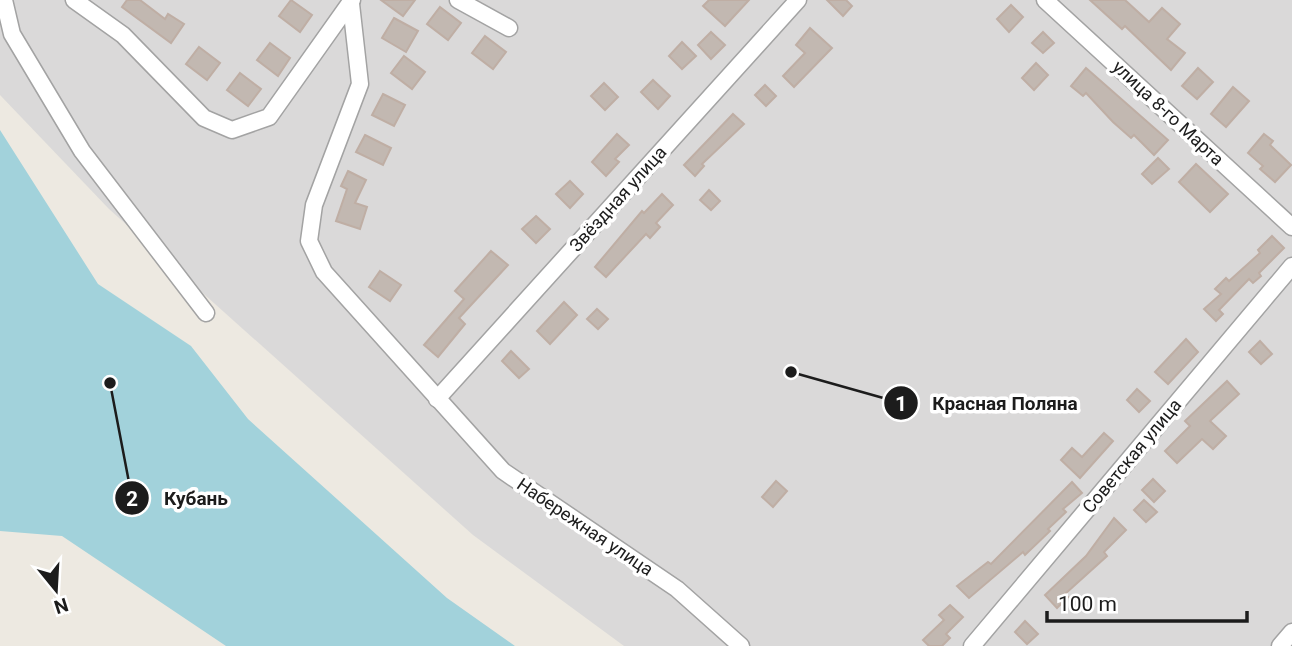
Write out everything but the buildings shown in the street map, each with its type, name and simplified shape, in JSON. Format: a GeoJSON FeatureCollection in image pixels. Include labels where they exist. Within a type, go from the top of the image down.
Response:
{"type":"FeatureCollection","features":[{"type":"Feature","properties":{"kind":"street"},"geometry":{"type":"LineString","coordinates":[[4,0],[12,34],[82,151],[206,313]]}},
{"type":"Feature","properties":{"kind":"street"},"geometry":{"type":"LineString","coordinates":[[74,0],[123,35],[204,118],[232,130],[269,117],[351,2]]}},
{"type":"Feature","properties":{"kind":"street"},"geometry":{"type":"LineString","coordinates":[[458,0],[509,28]]}},
{"type":"Feature","properties":{"kind":"street","name":"Звёздная улица"},"geometry":{"type":"LineString","coordinates":[[437,399],[798,0]]}},
{"type":"Feature","properties":{"kind":"street","name":"улица 8-го Марта"},"geometry":{"type":"LineString","coordinates":[[1045,0],[1292,226]]}},
{"type":"Feature","properties":{"kind":"street","name":"Набережная улица"},"geometry":{"type":"LineString","coordinates":[[351,2],[360,84],[314,205],[309,241],[324,272],[503,471],[677,589],[741,646]]}},
{"type":"Feature","properties":{"kind":"street","name":"Советская улица"},"geometry":{"type":"LineString","coordinates":[[972,646],[1292,266]]}},
{"type":"Feature","properties":{"kind":"street"},"geometry":{"type":"LineString","coordinates":[[1280,646],[1292,632]]}},
{"type":"Feature","properties":{"kind":"shaded area"},"geometry":{"type":"Polygon","coordinates":[[[0,0],[1292,0],[1292,646],[624,646],[473,535],[109,209],[0,95],[0,0]]]}},
{"type":"Feature","properties":{"kind":"water"},"geometry":{"type":"Polygon","coordinates":[[[0,130],[98,284],[191,346],[248,419],[447,598],[515,646],[226,646],[62,536],[0,531],[0,130]]]}},
{"type":"Feature","properties":{"kind":"place","name":"Красная Поляна"},"geometry":{"type":"Point","coordinates":[791,372]}},
{"type":"Feature","properties":{"kind":"place","name":"Кубань"},"geometry":{"type":"Point","coordinates":[110,383]}}]}
